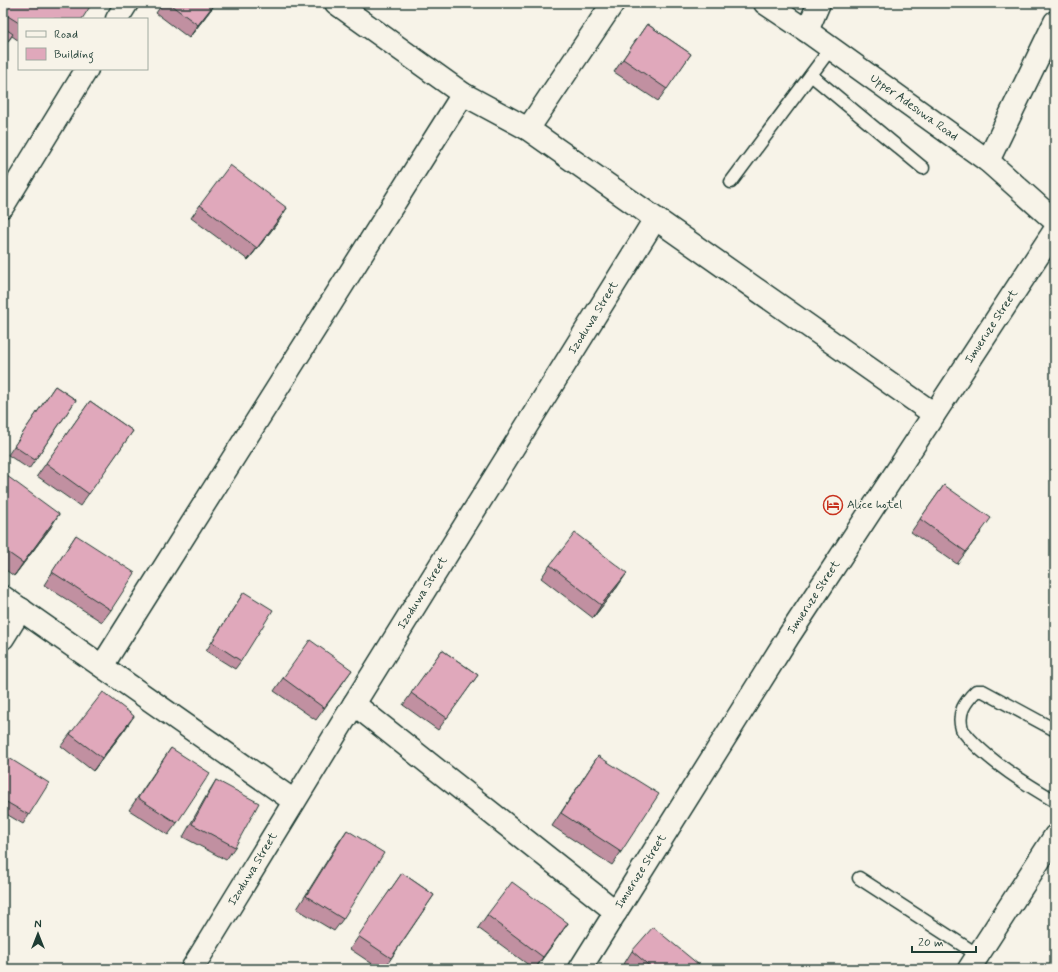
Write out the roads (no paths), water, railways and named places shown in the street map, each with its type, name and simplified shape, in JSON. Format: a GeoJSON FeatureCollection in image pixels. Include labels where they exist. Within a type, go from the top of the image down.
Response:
{"type":"FeatureCollection","features":[{"type":"Feature","properties":{"kind":"street"},"geometry":{"type":"LineString","coordinates":[[118,18],[127,3]]}},
{"type":"Feature","properties":{"kind":"street"},"geometry":{"type":"LineString","coordinates":[[336,3],[463,94],[528,129],[934,414]]}},
{"type":"Feature","properties":{"kind":"street"},"geometry":{"type":"LineString","coordinates":[[528,129],[613,3]]}},
{"type":"Feature","properties":{"kind":"street","name":"Upper Adesuwa Road"},"geometry":{"type":"LineString","coordinates":[[765,3],[831,48],[988,161],[1055,221]]}},
{"type":"Feature","properties":{"kind":"street"},"geometry":{"type":"LineString","coordinates":[[807,31],[819,3]]}},
{"type":"Feature","properties":{"kind":"street"},"geometry":{"type":"LineString","coordinates":[[988,161],[1055,22]]}},
{"type":"Feature","properties":{"kind":"street"},"geometry":{"type":"LineString","coordinates":[[3,206],[86,70]]}},
{"type":"Feature","properties":{"kind":"street"},"geometry":{"type":"LineString","coordinates":[[102,666],[463,94]]}},
{"type":"Feature","properties":{"kind":"street","name":"Izoduwa Street"},"geometry":{"type":"LineString","coordinates":[[192,969],[294,801],[655,219]]}},
{"type":"Feature","properties":{"kind":"street","name":"Imueruze Street"},"geometry":{"type":"LineString","coordinates":[[580,969],[788,637],[1055,230]]}},
{"type":"Feature","properties":{"kind":"street"},"geometry":{"type":"LineString","coordinates":[[3,597],[294,801]]}},
{"type":"Feature","properties":{"kind":"street"},"geometry":{"type":"LineString","coordinates":[[3,638],[21,609]]}},
{"type":"Feature","properties":{"kind":"street"},"geometry":{"type":"LineString","coordinates":[[354,704],[616,912]]}},
{"type":"Feature","properties":{"kind":"street"},"geometry":{"type":"LineString","coordinates":[[973,962],[1055,836]]}},
{"type":"Feature","properties":{"kind":"lane"},"geometry":{"type":"LineString","coordinates":[[732,182],[831,48]]}},
{"type":"Feature","properties":{"kind":"lane"},"geometry":{"type":"LineString","coordinates":[[811,75],[923,168]]}},
{"type":"Feature","properties":{"kind":"lane"},"geometry":{"type":"LineString","coordinates":[[1055,730],[983,692],[976,692],[966,701],[960,712],[962,730],[977,747],[1023,782],[1055,801]]}},
{"type":"Feature","properties":{"kind":"lane"},"geometry":{"type":"LineString","coordinates":[[859,878],[973,962]]}},
{"type":"Feature","properties":{"kind":"place","name":"Alice hotel"},"geometry":{"type":"Point","coordinates":[833,505]}}]}
